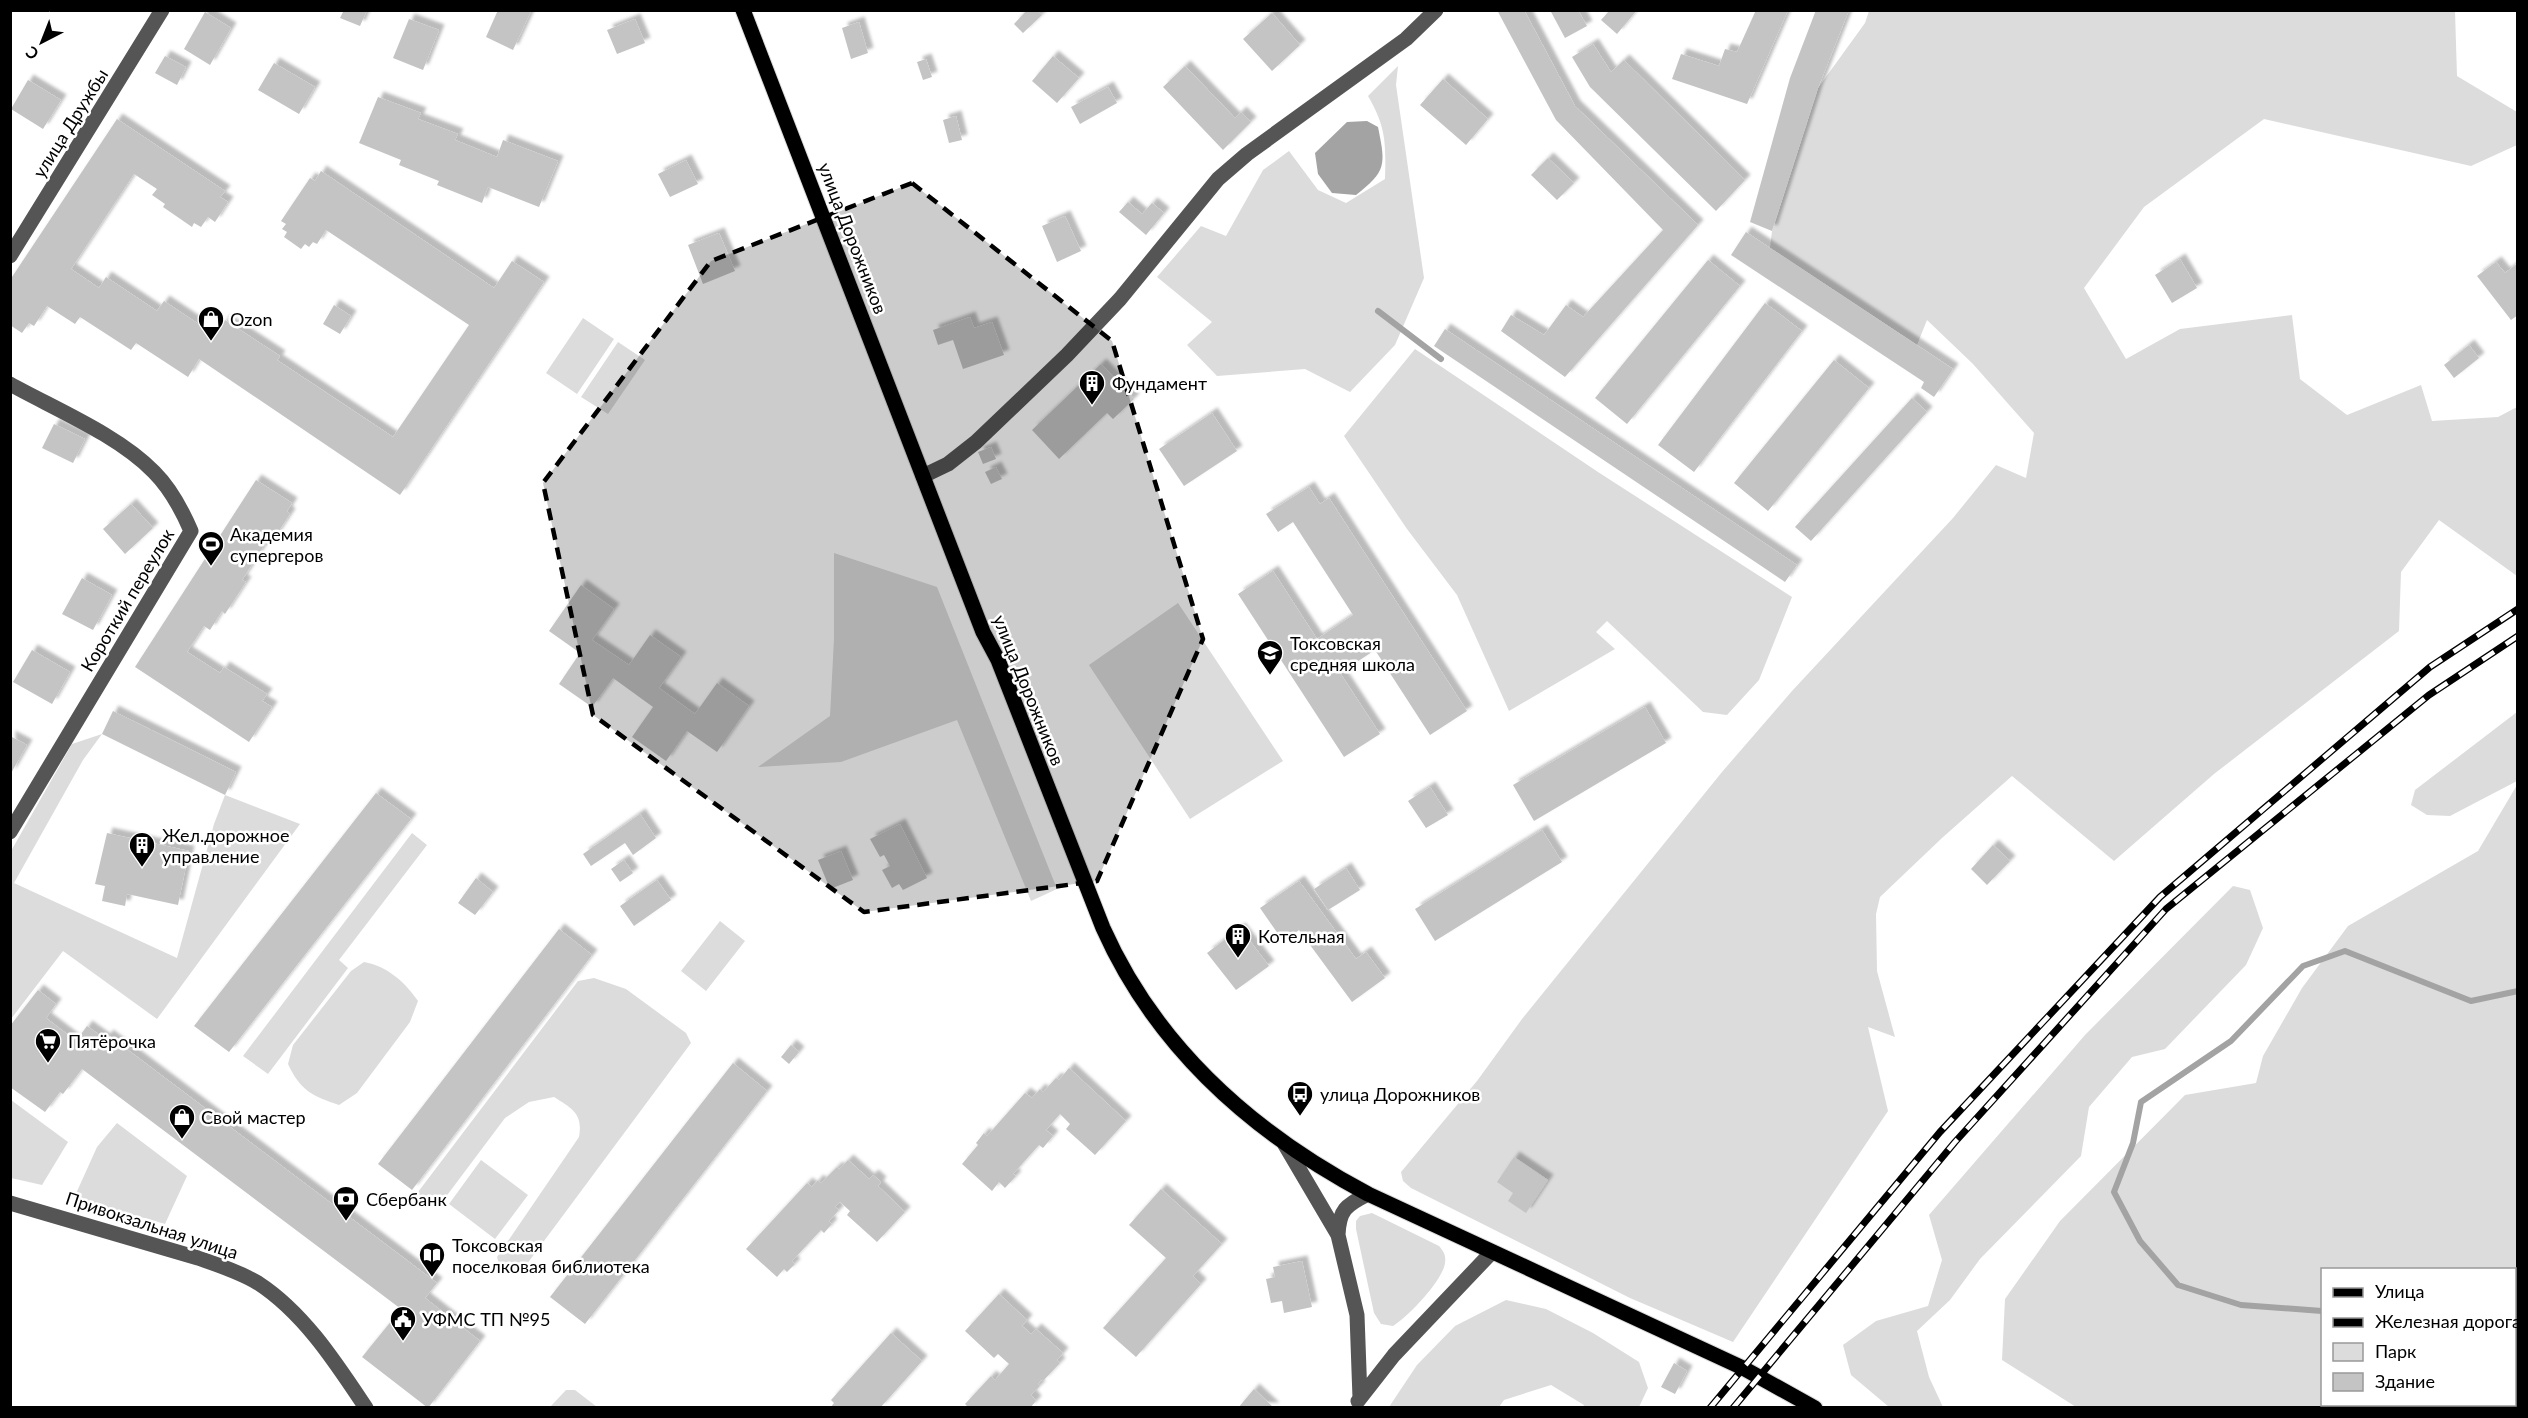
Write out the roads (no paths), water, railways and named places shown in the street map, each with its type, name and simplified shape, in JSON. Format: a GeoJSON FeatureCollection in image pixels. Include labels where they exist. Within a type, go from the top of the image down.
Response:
{"type":"FeatureCollection","features":[{"type":"Feature","properties":{"kind":"main road","name":"улица Дорожников"},"geometry":{"type":"LineString","coordinates":[[743,10],[983,632],[998,660],[1083,879],[1117,958],[1140,998],[1204,1076],[1285,1145],[1323,1170],[1368,1194],[1758,1377],[1815,1407]]}},
{"type":"Feature","properties":{"kind":"street","name":"улица Дружбы"},"geometry":{"type":"LineString","coordinates":[[10,256],[162,10]]}},
{"type":"Feature","properties":{"kind":"street"},"geometry":{"type":"LineString","coordinates":[[923,476],[948,464],[976,442],[1067,355],[1120,299],[1218,179],[1247,154],[1406,39],[1436,10]]}},
{"type":"Feature","properties":{"kind":"street","name":"Короткий переулок"},"geometry":{"type":"LineString","coordinates":[[10,384],[111,439],[154,472],[181,509],[191,531],[10,832]]}},
{"type":"Feature","properties":{"kind":"street"},"geometry":{"type":"LineString","coordinates":[[1285,1145],[1338,1235]]}},
{"type":"Feature","properties":{"kind":"street"},"geometry":{"type":"LineString","coordinates":[[1357,1403],[1357,1315],[1338,1235],[1339,1218],[1345,1208],[1368,1194]]}},
{"type":"Feature","properties":{"kind":"street","name":"Привокзальная улица"},"geometry":{"type":"LineString","coordinates":[[10,1203],[198,1258],[257,1283],[285,1304],[333,1358],[366,1407]]}},
{"type":"Feature","properties":{"kind":"street"},"geometry":{"type":"LineString","coordinates":[[1357,1403],[1394,1355],[1492,1252]]}},
{"type":"Feature","properties":{"kind":"waterway"},"geometry":{"type":"LineString","coordinates":[[1378,311],[1441,359]]}},
{"type":"Feature","properties":{"kind":"waterway"},"geometry":{"type":"LineString","coordinates":[[2321,1311],[2241,1305],[2178,1285],[2140,1241],[2114,1192],[2133,1143],[2141,1102],[2231,1041],[2303,966],[2345,951],[2471,1001],[2518,991]]}},
{"type":"Feature","properties":{"kind":"railway"},"geometry":{"type":"LineString","coordinates":[[1710,1408],[1940,1132],[2160,897],[2430,667],[2518,609]]}},
{"type":"Feature","properties":{"kind":"railway"},"geometry":{"type":"LineString","coordinates":[[1733,1408],[1955,1142],[2166,909],[2429,695],[2518,636]]}},
{"type":"Feature","properties":{"kind":"place","name":"Ozon"},"geometry":{"type":"Point","coordinates":[211,342]}},
{"type":"Feature","properties":{"kind":"place","name":"Фундамент"},"geometry":{"type":"Point","coordinates":[1092,406]}},
{"type":"Feature","properties":{"kind":"place","name":"Академия супергеров"},"geometry":{"type":"Point","coordinates":[211,567]}},
{"type":"Feature","properties":{"kind":"place","name":"Токсовская средняя школа"},"geometry":{"type":"Point","coordinates":[1270,676]}},
{"type":"Feature","properties":{"kind":"place","name":"Жел.дорожное управление"},"geometry":{"type":"Point","coordinates":[142,868]}},
{"type":"Feature","properties":{"kind":"place","name":"Котельная"},"geometry":{"type":"Point","coordinates":[1238,959]}},
{"type":"Feature","properties":{"kind":"place","name":"Пятёрочка"},"geometry":{"type":"Point","coordinates":[48,1064]}},
{"type":"Feature","properties":{"kind":"place","name":"улица Дорожников"},"geometry":{"type":"Point","coordinates":[1300,1117]}},
{"type":"Feature","properties":{"kind":"place","name":"Свой мастер"},"geometry":{"type":"Point","coordinates":[182,1140]}},
{"type":"Feature","properties":{"kind":"place","name":"Сбербанк"},"geometry":{"type":"Point","coordinates":[346,1222]}},
{"type":"Feature","properties":{"kind":"place","name":"Токсовская поселковая библиотека"},"geometry":{"type":"Point","coordinates":[432,1278]}},
{"type":"Feature","properties":{"kind":"place","name":"УФМС ТП №95"},"geometry":{"type":"Point","coordinates":[403,1342]}}]}
